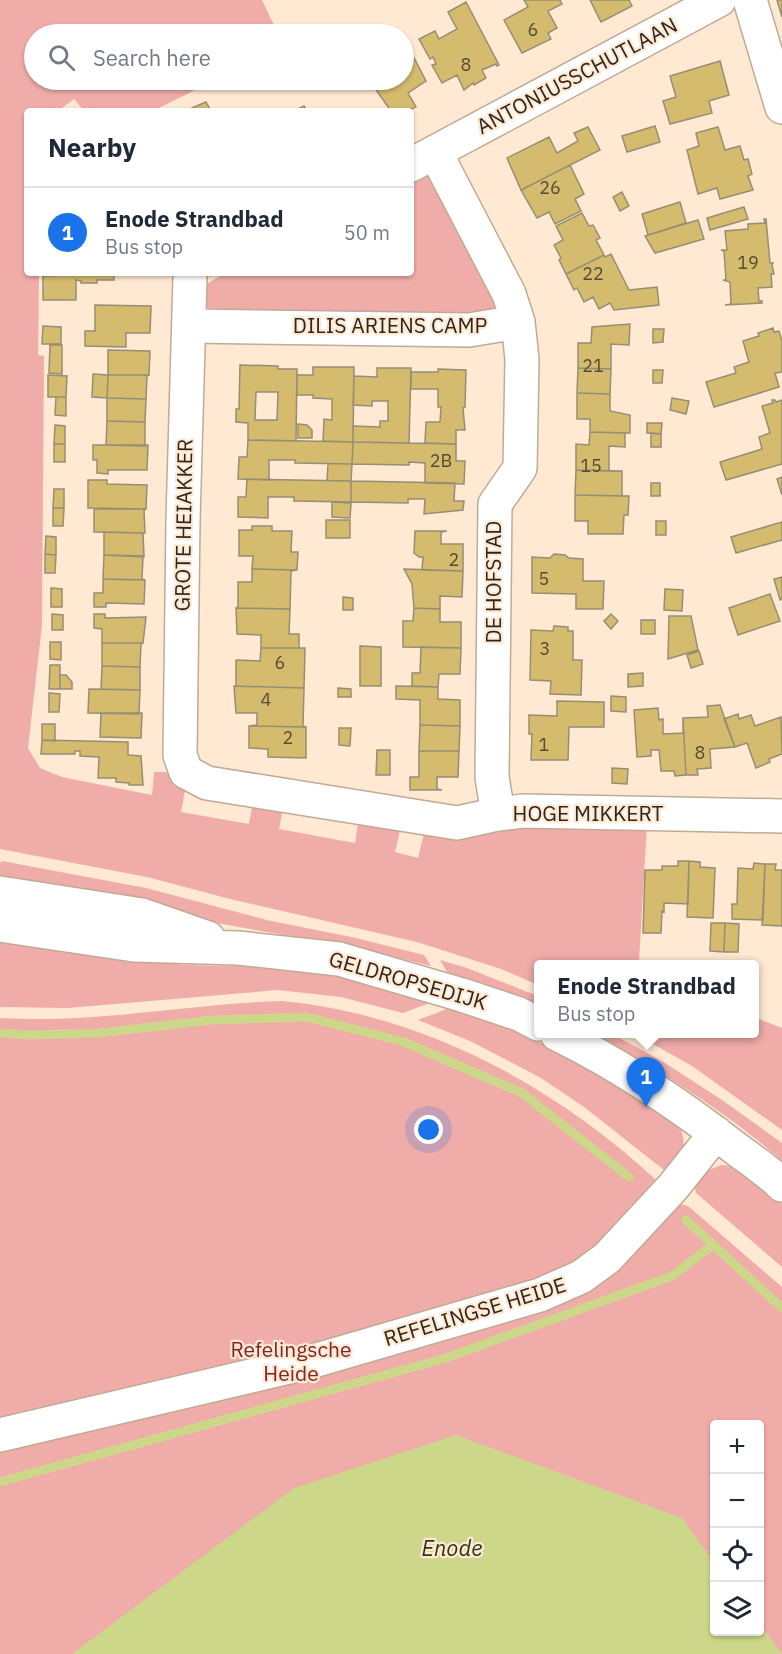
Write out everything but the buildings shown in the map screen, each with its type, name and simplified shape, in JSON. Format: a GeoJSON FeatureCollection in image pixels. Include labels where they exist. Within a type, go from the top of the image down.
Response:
{"type":"FeatureCollection","features":[{"type":"Feature","properties":{"kind":"street","name":"ANTONIUSSCHUTLAAN"},"geometry":{"type":"LineString","coordinates":[[423,159],[719,0]]}},
{"type":"Feature","properties":{"kind":"street"},"geometry":{"type":"LineString","coordinates":[[750,0],[782,107]]}},
{"type":"Feature","properties":{"kind":"street","name":"DILIS ARIENS CAMP"},"geometry":{"type":"LineString","coordinates":[[190,326],[469,330],[518,322],[509,294],[423,159]]}},
{"type":"Feature","properties":{"kind":"street","name":"GROTE HEIAKKER"},"geometry":{"type":"LineString","coordinates":[[186,772],[180,755],[180,720],[183,520],[192,276]]}},
{"type":"Feature","properties":{"kind":"street","name":"DE HOFSTAD"},"geometry":{"type":"LineString","coordinates":[[498,814],[492,777],[495,504],[520,468],[522,358],[518,322]]}},
{"type":"Feature","properties":{"kind":"street","name":"HOGE MIKKERT"},"geometry":{"type":"LineString","coordinates":[[186,772],[207,783],[457,823],[523,811],[782,816]]}},
{"type":"Feature","properties":{"kind":"street","name":"GELDROPSEDIJK"},"geometry":{"type":"LineString","coordinates":[[0,893],[142,915],[238,948]]}},
{"type":"Feature","properties":{"kind":"street","name":"GELDROPSEDIJK"},"geometry":{"type":"LineString","coordinates":[[0,925],[134,945],[238,948],[339,959],[462,994],[519,1014],[534,1022]]}},
{"type":"Feature","properties":{"kind":"street"},"geometry":{"type":"LineString","coordinates":[[565,1038],[652,1089],[716,1133],[782,1185]]}},
{"type":"Feature","properties":{"kind":"street","name":"REFELINGSE HEIDE"},"geometry":{"type":"LineString","coordinates":[[0,1435],[310,1362],[540,1294],[581,1277],[607,1258],[673,1187],[716,1133]]}},
{"type":"Feature","properties":{"kind":"green space"},"geometry":{"type":"Polygon","coordinates":[[[0,0],[262,0],[273,24],[24,24],[24,90],[195,90],[159,108],[82,108],[74,99],[62,108],[24,108],[24,276],[39,276],[38,355],[44,356],[42,625],[28,748],[40,768],[62,777],[152,795],[154,772],[171,772],[186,785],[181,812],[249,824],[254,797],[284,803],[279,829],[355,843],[359,817],[401,826],[395,852],[418,858],[425,830],[505,826],[647,825],[639,960],[534,960],[534,983],[501,969],[417,942],[226,898],[147,877],[0,849],[0,0]]]}},
{"type":"Feature","properties":{"kind":"green space"},"geometry":{"type":"Polygon","coordinates":[[[421,172],[435,176],[497,298],[493,314],[212,312],[203,304],[205,285],[220,276],[414,276],[414,176],[421,172]]]}},
{"type":"Feature","properties":{"kind":"green space"},"geometry":{"type":"Polygon","coordinates":[[[2,861],[146,888],[267,920],[356,938],[424,955],[431,966],[358,948],[0,885],[0,863],[2,861]]]}},
{"type":"Feature","properties":{"kind":"green space"},"geometry":{"type":"Polygon","coordinates":[[[0,935],[153,961],[188,965],[280,968],[319,973],[378,985],[435,1001],[403,1013],[341,997],[278,990],[68,1008],[0,1007],[0,935]]]}},
{"type":"Feature","properties":{"kind":"green space"},"geometry":{"type":"Polygon","coordinates":[[[440,960],[534,994],[534,1005],[447,972],[440,960]]]}},
{"type":"Feature","properties":{"kind":"green space","name":"Refelingsche Heide"},"geometry":{"type":"Polygon","coordinates":[[[282,1001],[334,1009],[385,1021],[435,1038],[529,1085],[573,1113],[655,1179],[663,1193],[688,1206],[782,1287],[782,1654],[0,1654],[0,1018],[106,1016],[282,1001]]]}},
{"type":"Feature","properties":{"kind":"green space"},"geometry":{"type":"Polygon","coordinates":[[[452,1007],[516,1031],[558,1051],[675,1120],[682,1135],[684,1152],[667,1171],[664,1170],[584,1107],[541,1078],[470,1041],[418,1020],[452,1007]]]}},
{"type":"Feature","properties":{"kind":"green space"},"geometry":{"type":"Polygon","coordinates":[[[759,1019],[782,1028],[782,1130],[692,1066],[642,1038],[759,1038],[759,1019]]]}},
{"type":"Feature","properties":{"kind":"green space"},"geometry":{"type":"Polygon","coordinates":[[[599,1038],[619,1038],[662,1061],[722,1100],[782,1143],[782,1161],[715,1108],[641,1061],[599,1038]]]}},
{"type":"Feature","properties":{"kind":"green space"},"geometry":{"type":"Polygon","coordinates":[[[721,1165],[746,1173],[762,1184],[782,1204],[782,1267],[696,1193],[694,1183],[702,1173],[721,1165]]]}},
{"type":"Feature","properties":{"kind":"water","name":"Enode"},"geometry":{"type":"Polygon","coordinates":[[[456,1435],[682,1518],[710,1556],[710,1636],[764,1636],[764,1629],[782,1654],[72,1654],[294,1488],[456,1435]]]}},
{"type":"Feature","properties":{"kind":"waterway"},"geometry":{"type":"LineString","coordinates":[[0,1033],[29,1035],[99,1033],[212,1020],[307,1017],[404,1042],[522,1093],[629,1177]]}},
{"type":"Feature","properties":{"kind":"waterway"},"geometry":{"type":"LineString","coordinates":[[686,1220],[782,1308]]}},
{"type":"Feature","properties":{"kind":"waterway"},"geometry":{"type":"LineString","coordinates":[[0,1482],[446,1358],[672,1276],[713,1245]]}},
{"type":"Feature","properties":{"kind":"place","name":"Enode Strandbad"},"geometry":{"type":"Point","coordinates":[646,1107]}}]}
